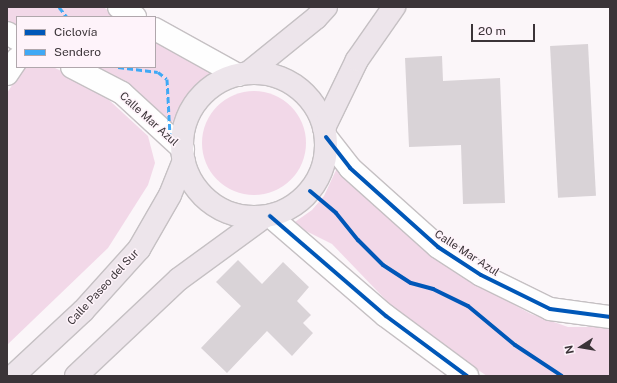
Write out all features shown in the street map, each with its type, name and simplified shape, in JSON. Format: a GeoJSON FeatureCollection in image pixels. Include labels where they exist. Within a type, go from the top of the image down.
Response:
{"type":"FeatureCollection","features":[{"type":"Feature","properties":{"kind":"main road"},"geometry":{"type":"LineString","coordinates":[[267,216],[239,217],[207,199],[193,182],[183,155],[183,133],[188,117],[200,98],[217,83],[243,74],[316,18],[326,7]]}},
{"type":"Feature","properties":{"kind":"main road"},"geometry":{"type":"LineString","coordinates":[[325,132],[357,60],[394,7]]}},
{"type":"Feature","properties":{"kind":"main road"},"geometry":{"type":"LineString","coordinates":[[76,376],[179,279],[267,216],[296,204],[310,191],[320,174],[325,156],[325,132],[317,109],[304,93],[287,81],[268,74],[243,74]]}},
{"type":"Feature","properties":{"kind":"main road","name":"Calle Paseo del Sur"},"geometry":{"type":"LineString","coordinates":[[13,376],[83,311],[139,249],[170,195],[183,155]]}},
{"type":"Feature","properties":{"kind":"street"},"geometry":{"type":"LineString","coordinates":[[118,7],[133,16]]}},
{"type":"Feature","properties":{"kind":"street"},"geometry":{"type":"LineString","coordinates":[[156,30],[243,74]]}},
{"type":"Feature","properties":{"kind":"street"},"geometry":{"type":"LineString","coordinates":[[7,33],[16,38]]}},
{"type":"Feature","properties":{"kind":"street"},"geometry":{"type":"LineString","coordinates":[[7,74],[16,60]]}},
{"type":"Feature","properties":{"kind":"street","name":"Calle Mar Azul"},"geometry":{"type":"LineString","coordinates":[[74,68],[122,93],[183,155]]}},
{"type":"Feature","properties":{"kind":"street","name":"Calle Mar Azul"},"geometry":{"type":"LineString","coordinates":[[325,132],[350,168],[438,247],[481,275],[550,309],[610,317]]}},
{"type":"Feature","properties":{"kind":"street"},"geometry":{"type":"LineString","coordinates":[[267,216],[386,316],[467,376]]}},
{"type":"Feature","properties":{"kind":"shaded area"},"geometry":{"type":"Polygon","coordinates":[[[7,7],[103,7],[117,16],[16,16],[16,26],[7,21],[7,7]]]}},
{"type":"Feature","properties":{"kind":"shaded area"},"geometry":{"type":"Polygon","coordinates":[[[156,40],[217,77],[196,86],[171,124],[93,68],[156,68],[156,40]]]}},
{"type":"Feature","properties":{"kind":"shaded area"},"geometry":{"type":"Polygon","coordinates":[[[23,68],[55,68],[96,88],[148,136],[155,163],[148,185],[108,248],[7,345],[7,93],[23,68]]]}},
{"type":"Feature","properties":{"kind":"shaded area"},"geometry":{"type":"Polygon","coordinates":[[[254,91],[274,95],[291,106],[302,123],[306,143],[302,163],[291,180],[274,191],[254,195],[234,191],[217,180],[206,163],[202,143],[206,123],[217,106],[234,95],[254,91]]]}},
{"type":"Feature","properties":{"kind":"shaded area"},"geometry":{"type":"Polygon","coordinates":[[[337,168],[479,286],[531,314],[568,327],[610,327],[610,376],[487,376],[407,322],[332,244],[292,224],[312,210],[324,196],[337,168]]]}},
{"type":"Feature","properties":{"kind":"building"},"geometry":{"type":"Polygon","coordinates":[[[588,44],[596,196],[558,198],[550,46],[588,44]]]}},
{"type":"Feature","properties":{"kind":"building"},"geometry":{"type":"Polygon","coordinates":[[[442,56],[443,81],[500,78],[505,203],[463,204],[461,145],[409,147],[405,58],[442,56]]]}},
{"type":"Feature","properties":{"kind":"building"},"geometry":{"type":"Polygon","coordinates":[[[238,260],[262,284],[283,262],[309,287],[297,301],[311,315],[303,323],[313,333],[292,356],[267,331],[227,373],[201,348],[241,306],[216,282],[238,260]]]}},
{"type":"Feature","properties":{"kind":"marked path"},"geometry":{"type":"LineString","coordinates":[[59,7],[66,16]]}},
{"type":"Feature","properties":{"kind":"marked path"},"geometry":{"type":"LineString","coordinates":[[126,68],[158,72],[167,79],[170,136]]}},
{"type":"Feature","properties":{"kind":"cycle path"},"geometry":{"type":"LineString","coordinates":[[326,137],[350,168],[438,247],[481,275],[550,309],[610,317]]}},
{"type":"Feature","properties":{"kind":"cycle path"},"geometry":{"type":"LineString","coordinates":[[310,191],[336,213],[358,240],[383,265],[411,283],[433,289],[468,306],[515,345],[562,376]]}},
{"type":"Feature","properties":{"kind":"cycle path"},"geometry":{"type":"LineString","coordinates":[[270,216],[386,316],[467,376]]}}]}
